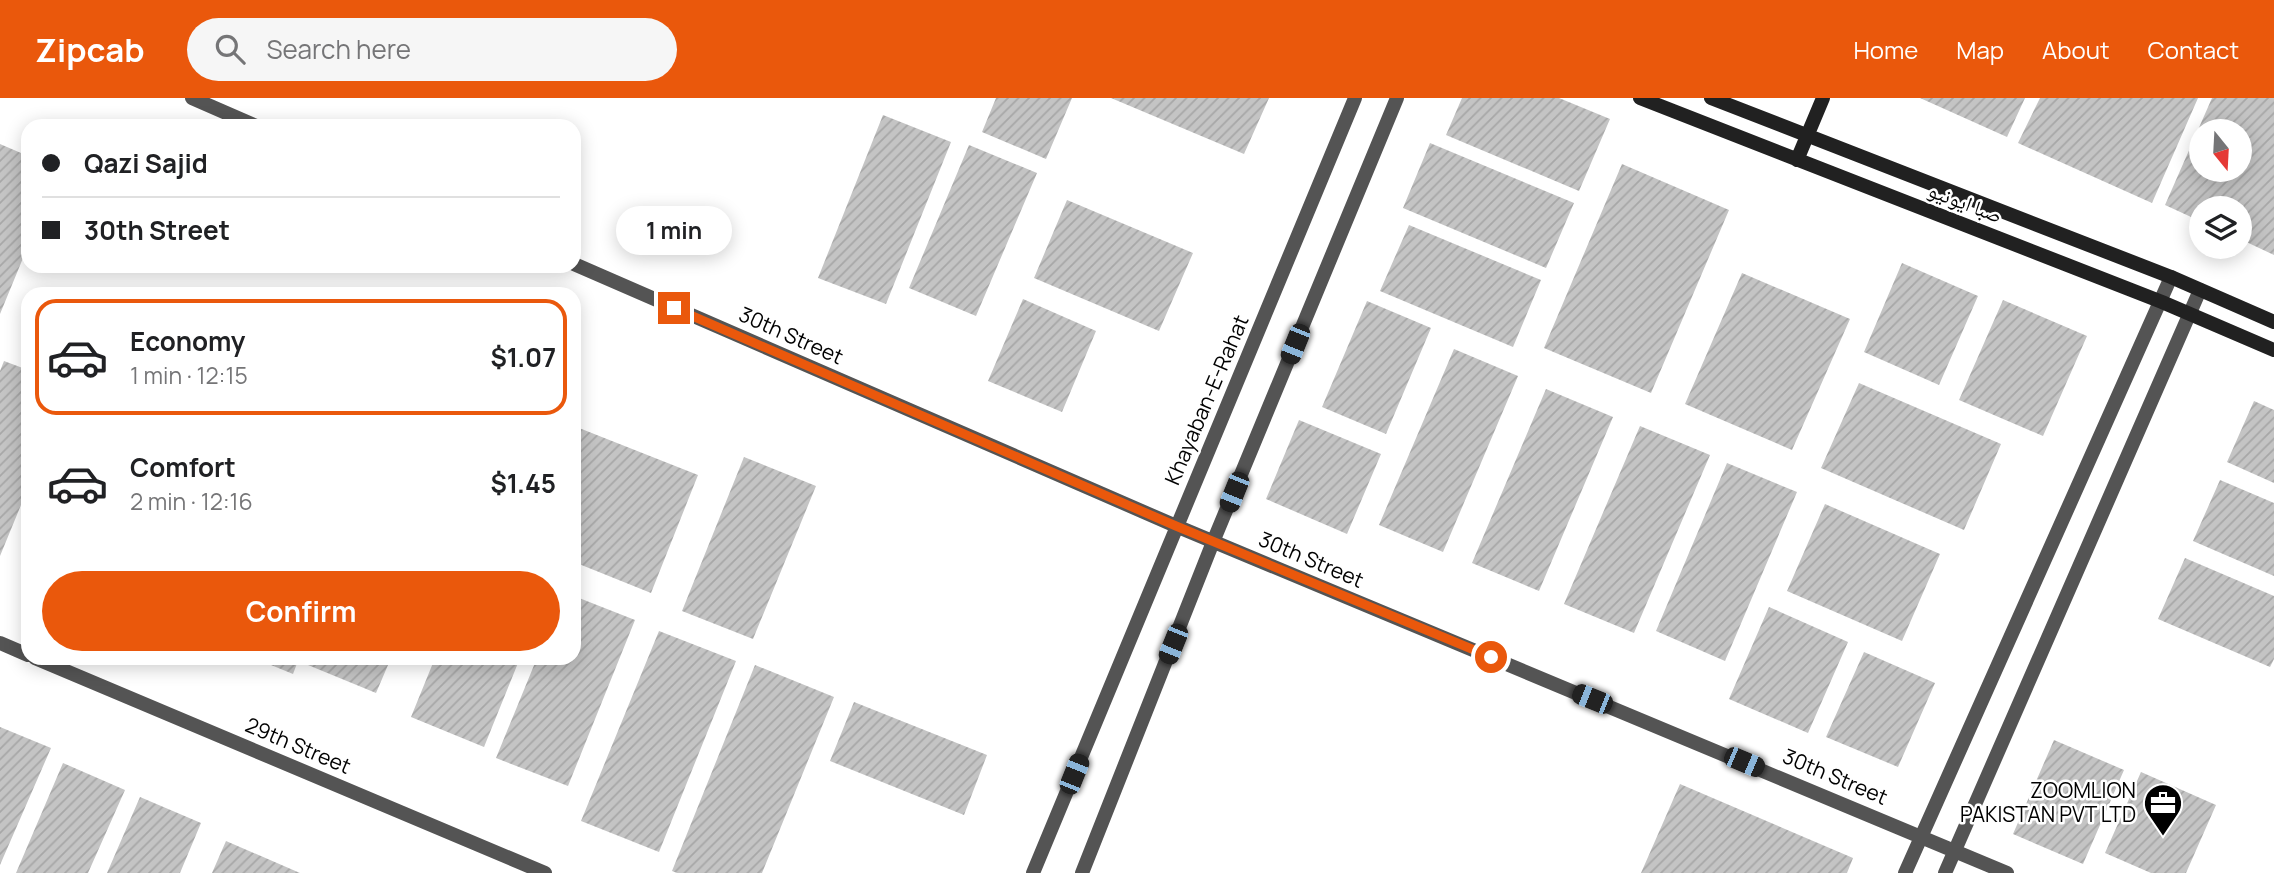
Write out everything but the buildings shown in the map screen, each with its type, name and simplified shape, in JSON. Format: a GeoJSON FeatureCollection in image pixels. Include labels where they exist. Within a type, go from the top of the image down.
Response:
{"type":"FeatureCollection","features":[{"type":"Feature","properties":{"kind":"main road","name":"صبا ایونیو"},"geometry":{"type":"LineString","coordinates":[[1640,98],[2162,302],[2274,350]]}},
{"type":"Feature","properties":{"kind":"main road","name":"صبا ایونیو"},"geometry":{"type":"LineString","coordinates":[[1711,98],[2171,278],[2274,322]]}},
{"type":"Feature","properties":{"kind":"main road"},"geometry":{"type":"LineString","coordinates":[[1797,160],[1823,98]]}},
{"type":"Feature","properties":{"kind":"street"},"geometry":{"type":"LineString","coordinates":[[192,98],[240,119]]}},
{"type":"Feature","properties":{"kind":"street","name":"Khayaban-E-Rahat"},"geometry":{"type":"LineString","coordinates":[[1033,873],[1355,98]]}},
{"type":"Feature","properties":{"kind":"street"},"geometry":{"type":"LineString","coordinates":[[1082,873],[1213,542],[1397,98]]}},
{"type":"Feature","properties":{"kind":"street","name":"30th Street"},"geometry":{"type":"LineString","coordinates":[[581,267],[1213,542],[2007,873]]}},
{"type":"Feature","properties":{"kind":"street"},"geometry":{"type":"LineString","coordinates":[[1905,873],[2171,278]]}},
{"type":"Feature","properties":{"kind":"street"},"geometry":{"type":"LineString","coordinates":[[1945,873],[2200,290]]}},
{"type":"Feature","properties":{"kind":"street"},"geometry":{"type":"LineString","coordinates":[[0,643],[21,652]]}},
{"type":"Feature","properties":{"kind":"street","name":"29th Street"},"geometry":{"type":"LineString","coordinates":[[52,665],[545,873]]}},
{"type":"Feature","properties":{"kind":"place","name":"ZOOMLION PAKISTAN PVT LTD"},"geometry":{"type":"Point","coordinates":[2163,837]}},
{"type":"Feature","properties":{"kind":"route"},"geometry":{"type":"LineString","coordinates":[[674,308],[1176,526],[1491,657]]}}]}
